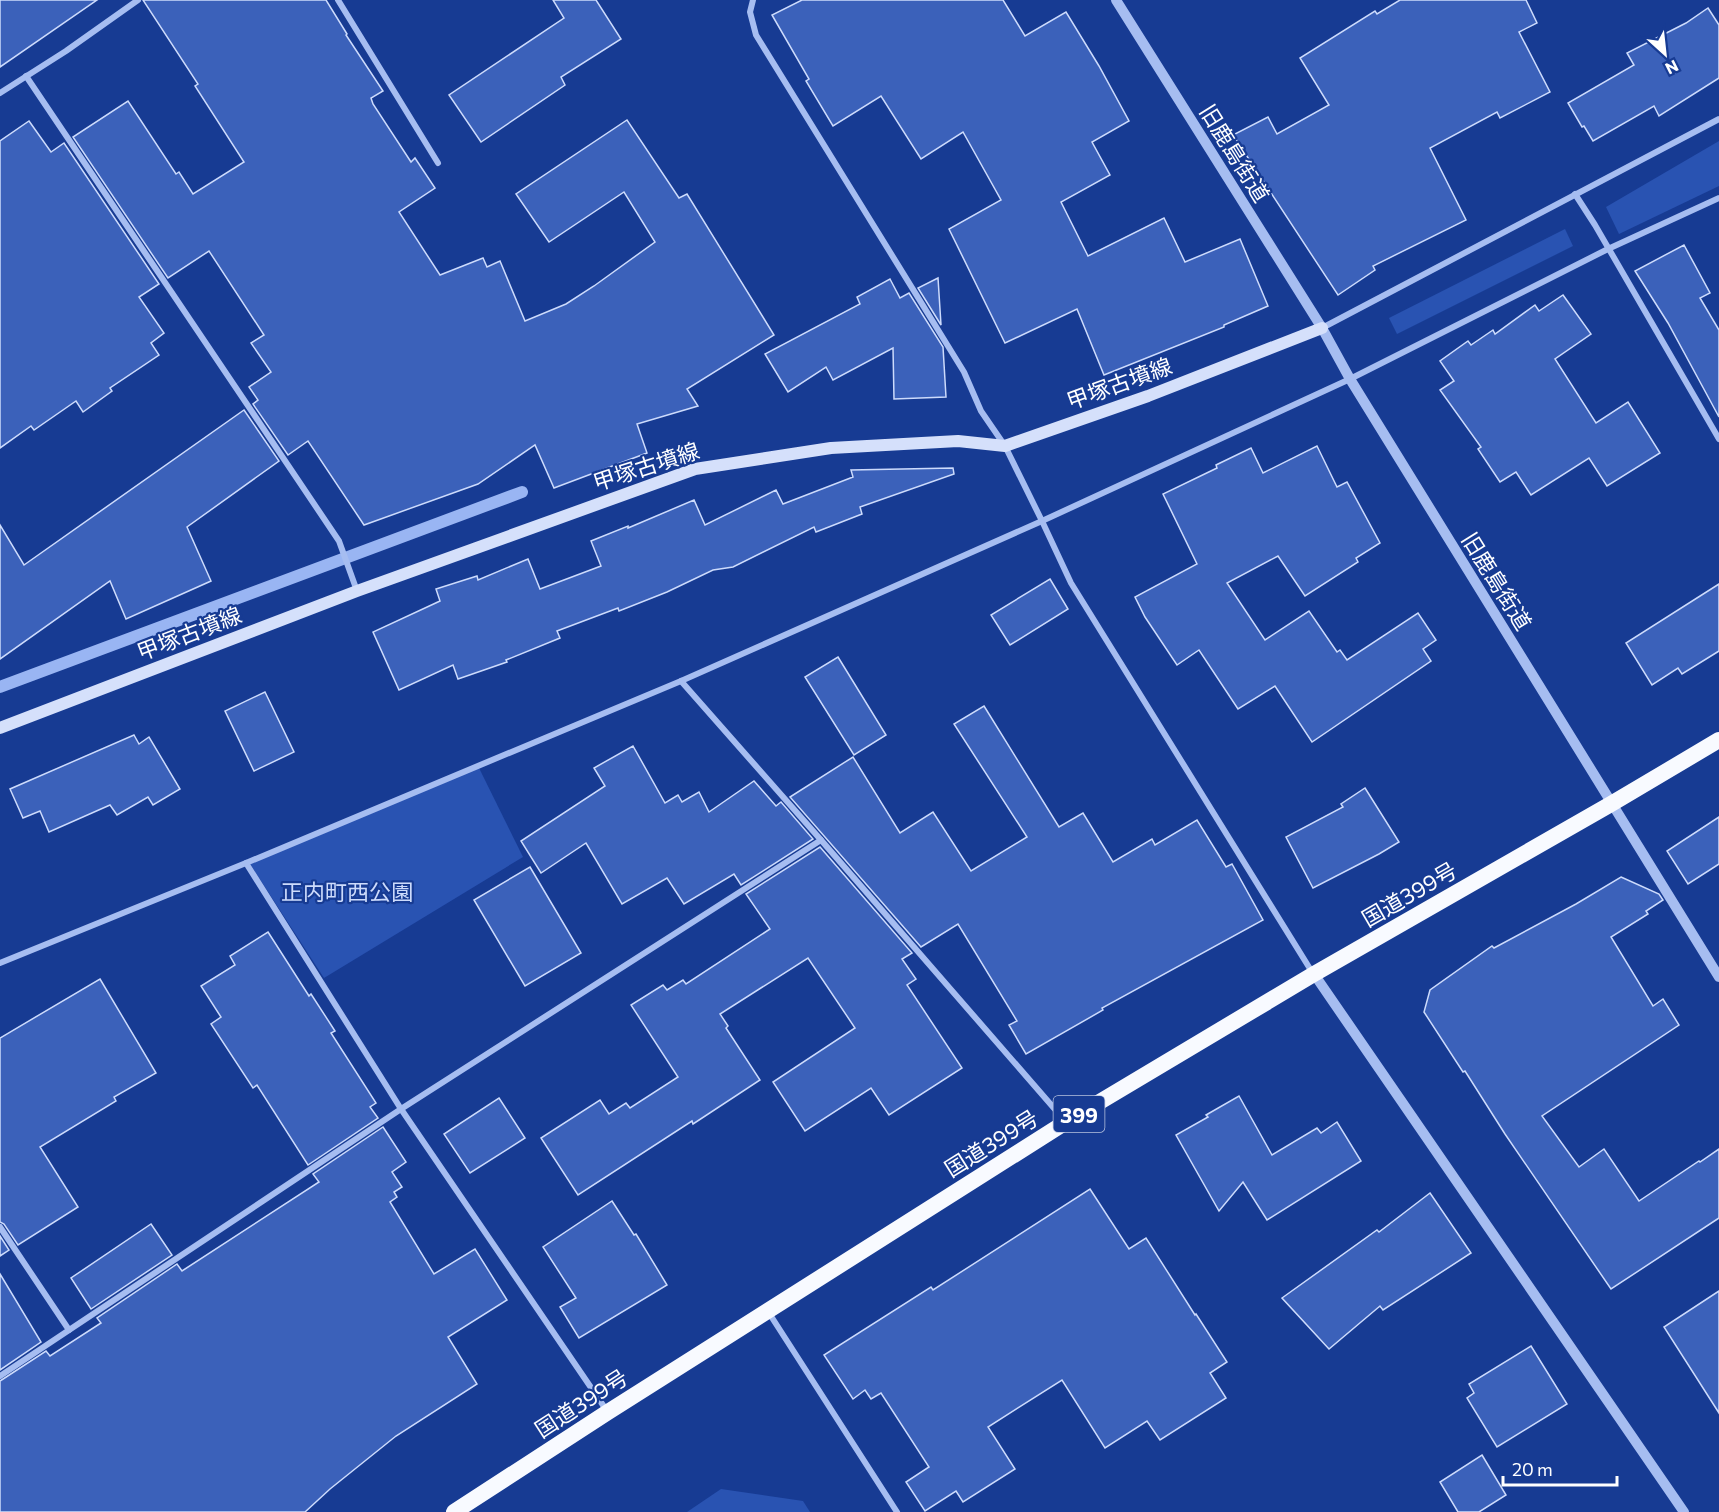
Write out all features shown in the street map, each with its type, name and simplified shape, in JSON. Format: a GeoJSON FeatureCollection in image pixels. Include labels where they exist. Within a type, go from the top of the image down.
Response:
{"type":"FeatureCollection","features":[{"type":"Feature","properties":{"kind":"highway","name":"国道399号"},"geometry":{"type":"LineString","coordinates":[[454,1512],[1066,1122],[1314,974],[1719,740]]}},
{"type":"Feature","properties":{"kind":"main road","name":"甲塚古墳線"},"geometry":{"type":"LineString","coordinates":[[0,728],[357,591],[695,469],[831,448],[958,441],[1005,446],[1148,396],[1322,328]]}},
{"type":"Feature","properties":{"kind":"street"},"geometry":{"type":"LineString","coordinates":[[0,93],[66,51],[138,0]]}},
{"type":"Feature","properties":{"kind":"street"},"geometry":{"type":"LineString","coordinates":[[338,0],[438,163]]}},
{"type":"Feature","properties":{"kind":"street"},"geometry":{"type":"LineString","coordinates":[[753,0],[750,12],[756,35],[964,372],[981,411],[1005,446],[1071,583],[1314,974],[1684,1512]]}},
{"type":"Feature","properties":{"kind":"street","name":"旧鹿島街道"},"geometry":{"type":"LineString","coordinates":[[1116,0],[1322,328],[1350,380],[1719,976]]}},
{"type":"Feature","properties":{"kind":"street"},"geometry":{"type":"LineString","coordinates":[[26,76],[339,541],[357,591]]}},
{"type":"Feature","properties":{"kind":"street"},"geometry":{"type":"LineString","coordinates":[[1322,328],[1719,119]]}},
{"type":"Feature","properties":{"kind":"street"},"geometry":{"type":"LineString","coordinates":[[1575,194],[1719,439]]}},
{"type":"Feature","properties":{"kind":"street"},"geometry":{"type":"LineString","coordinates":[[0,963],[681,681],[1042,521],[1350,380],[1608,249],[1719,198]]}},
{"type":"Feature","properties":{"kind":"street"},"geometry":{"type":"LineString","coordinates":[[681,681],[1066,1122]]}},
{"type":"Feature","properties":{"kind":"street"},"geometry":{"type":"LineString","coordinates":[[0,1376],[401,1109],[822,840]]}},
{"type":"Feature","properties":{"kind":"street"},"geometry":{"type":"LineString","coordinates":[[246,863],[401,1109],[608,1412]]}},
{"type":"Feature","properties":{"kind":"street"},"geometry":{"type":"LineString","coordinates":[[0,1227],[69,1330]]}},
{"type":"Feature","properties":{"kind":"street"},"geometry":{"type":"LineString","coordinates":[[768,1311],[897,1512]]}},
{"type":"Feature","properties":{"kind":"green space"},"geometry":{"type":"Polygon","coordinates":[[[1719,141],[1719,186],[1619,234],[1606,207],[1719,141]]]}},
{"type":"Feature","properties":{"kind":"green space"},"geometry":{"type":"Polygon","coordinates":[[[1565,229],[1573,246],[1397,334],[1389,318],[1565,229]]]}},
{"type":"Feature","properties":{"kind":"green space","name":"正内町西公園"},"geometry":{"type":"Polygon","coordinates":[[[479,768],[523,857],[324,978],[250,864],[479,768]]]}},
{"type":"Feature","properties":{"kind":"green space"},"geometry":{"type":"Polygon","coordinates":[[[721,1489],[803,1501],[810,1512],[687,1512],[721,1489]]]}},
{"type":"Feature","properties":{"kind":"building"},"geometry":{"type":"Polygon","coordinates":[[[0,0],[97,0],[0,67],[0,0]]]}},
{"type":"Feature","properties":{"kind":"building"},"geometry":{"type":"Polygon","coordinates":[[[143,0],[326,0],[383,91],[371,98],[373,104],[411,162],[415,158],[435,188],[399,212],[440,275],[483,258],[487,267],[500,261],[525,321],[566,304],[655,242],[624,192],[549,242],[516,194],[627,120],[679,198],[687,194],[774,335],[687,389],[698,406],[637,424],[647,453],[554,488],[535,445],[478,484],[364,525],[308,441],[288,455],[253,404],[258,400],[249,387],[271,372],[251,343],[264,335],[209,251],[168,278],[73,137],[128,101],[176,174],[179,172],[193,194],[244,162],[195,86],[198,84],[143,0]]]}},
{"type":"Feature","properties":{"kind":"building"},"geometry":{"type":"Polygon","coordinates":[[[553,0],[596,0],[621,39],[561,77],[565,85],[481,142],[449,95],[564,18],[553,0]]]}},
{"type":"Feature","properties":{"kind":"building"},"geometry":{"type":"Polygon","coordinates":[[[802,0],[1003,0],[1025,36],[1066,12],[1129,121],[1092,142],[1110,175],[1061,202],[1088,256],[1164,218],[1185,262],[1240,239],[1268,306],[1224,325],[1224,327],[1104,375],[1077,309],[1005,343],[949,229],[1001,200],[963,132],[921,159],[881,96],[833,126],[806,81],[809,79],[772,15],[802,0]]]}},
{"type":"Feature","properties":{"kind":"building"},"geometry":{"type":"Polygon","coordinates":[[[1400,0],[1526,0],[1537,23],[1519,32],[1550,92],[1500,118],[1497,112],[1430,148],[1466,220],[1373,266],[1375,270],[1338,295],[1233,135],[1268,117],[1277,134],[1329,105],[1300,58],[1375,11],[1377,14],[1400,0]]]}},
{"type":"Feature","properties":{"kind":"building"},"geometry":{"type":"Polygon","coordinates":[[[1708,8],[1719,25],[1719,78],[1659,116],[1654,106],[1593,141],[1568,103],[1634,65],[1627,53],[1686,23],[1708,8]]]}},
{"type":"Feature","properties":{"kind":"building"},"geometry":{"type":"Polygon","coordinates":[[[29,121],[51,152],[64,143],[159,284],[139,297],[164,333],[151,343],[159,355],[110,388],[112,391],[83,412],[76,401],[34,430],[31,426],[0,448],[0,141],[29,121]]]}},
{"type":"Feature","properties":{"kind":"building"},"geometry":{"type":"Polygon","coordinates":[[[1684,245],[1710,293],[1700,298],[1719,330],[1719,417],[1668,323],[1635,271],[1684,245]]]}},
{"type":"Feature","properties":{"kind":"building"},"geometry":{"type":"Polygon","coordinates":[[[938,278],[941,325],[918,288],[938,278]]]}},
{"type":"Feature","properties":{"kind":"building"},"geometry":{"type":"Polygon","coordinates":[[[890,279],[900,298],[909,293],[943,347],[946,397],[894,399],[893,348],[833,380],[826,367],[788,392],[765,354],[860,304],[857,297],[890,279]]]}},
{"type":"Feature","properties":{"kind":"building"},"geometry":{"type":"Polygon","coordinates":[[[1563,295],[1591,334],[1555,359],[1596,423],[1628,402],[1660,453],[1607,486],[1589,458],[1531,495],[1516,472],[1500,482],[1478,449],[1481,447],[1440,390],[1454,381],[1440,361],[1468,341],[1471,345],[1493,330],[1495,334],[1535,305],[1539,311],[1563,295]]]}},
{"type":"Feature","properties":{"kind":"building"},"geometry":{"type":"Polygon","coordinates":[[[244,410],[279,461],[187,527],[211,581],[126,619],[110,581],[0,659],[0,525],[24,565],[244,410]]]}},
{"type":"Feature","properties":{"kind":"building"},"geometry":{"type":"Polygon","coordinates":[[[1317,446],[1337,487],[1347,482],[1380,543],[1356,558],[1358,562],[1305,596],[1278,556],[1227,583],[1265,640],[1309,611],[1337,652],[1340,650],[1347,660],[1418,613],[1436,640],[1423,649],[1431,661],[1312,742],[1275,686],[1238,709],[1199,650],[1177,665],[1145,617],[1135,597],[1197,564],[1163,494],[1217,468],[1216,465],[1251,448],[1263,473],[1317,446]]]}},
{"type":"Feature","properties":{"kind":"building"},"geometry":{"type":"Polygon","coordinates":[[[953,468],[954,474],[860,507],[862,514],[816,532],[814,527],[733,567],[713,570],[619,611],[618,608],[557,631],[560,638],[506,660],[507,662],[458,679],[453,665],[399,690],[373,632],[440,601],[436,589],[477,576],[478,580],[528,559],[540,589],[601,566],[591,541],[694,500],[705,525],[776,490],[783,504],[853,477],[851,470],[953,468]]]}},
{"type":"Feature","properties":{"kind":"building"},"geometry":{"type":"Polygon","coordinates":[[[1050,579],[1068,609],[1010,645],[991,615],[1050,579]]]}},
{"type":"Feature","properties":{"kind":"building"},"geometry":{"type":"Polygon","coordinates":[[[1719,584],[1719,651],[1682,674],[1678,668],[1652,685],[1626,643],[1719,584]]]}},
{"type":"Feature","properties":{"kind":"building"},"geometry":{"type":"Polygon","coordinates":[[[838,657],[886,735],[854,755],[805,677],[838,657]]]}},
{"type":"Feature","properties":{"kind":"building"},"geometry":{"type":"Polygon","coordinates":[[[265,692],[294,752],[254,771],[225,711],[265,692]]]}},
{"type":"Feature","properties":{"kind":"building"},"geometry":{"type":"Polygon","coordinates":[[[984,706],[1059,827],[1083,813],[1113,862],[1152,839],[1155,845],[1197,820],[1226,867],[1232,864],[1263,920],[1102,1008],[1103,1010],[1026,1054],[1009,1025],[1017,1021],[958,924],[921,947],[790,797],[853,757],[900,833],[933,812],[971,871],[1027,837],[954,724],[984,706]]]}},
{"type":"Feature","properties":{"kind":"building"},"geometry":{"type":"Polygon","coordinates":[[[134,735],[139,744],[149,737],[180,789],[153,805],[148,797],[117,815],[110,805],[49,832],[40,811],[23,818],[10,789],[134,735]]]}},
{"type":"Feature","properties":{"kind":"building"},"geometry":{"type":"Polygon","coordinates":[[[633,746],[665,803],[678,795],[682,802],[699,792],[709,812],[754,781],[776,806],[781,802],[813,839],[741,885],[734,874],[684,904],[667,878],[622,904],[586,843],[541,873],[521,841],[605,786],[594,768],[633,746]]]}},
{"type":"Feature","properties":{"kind":"building"},"geometry":{"type":"Polygon","coordinates":[[[1365,788],[1399,842],[1313,888],[1286,837],[1343,807],[1341,804],[1365,788]]]}},
{"type":"Feature","properties":{"kind":"building"},"geometry":{"type":"Polygon","coordinates":[[[1719,817],[1719,864],[1688,884],[1667,851],[1719,817]]]}},
{"type":"Feature","properties":{"kind":"building"},"geometry":{"type":"Polygon","coordinates":[[[820,847],[912,953],[902,959],[916,979],[907,985],[962,1068],[889,1115],[871,1088],[805,1131],[773,1082],[855,1028],[808,958],[720,1014],[728,1026],[726,1028],[760,1080],[578,1195],[541,1138],[600,1100],[609,1114],[626,1103],[630,1108],[678,1077],[631,1005],[663,985],[667,990],[683,980],[686,984],[770,929],[746,894],[820,847]]]}},
{"type":"Feature","properties":{"kind":"building"},"geometry":{"type":"Polygon","coordinates":[[[530,867],[581,953],[525,986],[474,900],[530,867]]]}},
{"type":"Feature","properties":{"kind":"building"},"geometry":{"type":"Polygon","coordinates":[[[1621,877],[1659,894],[1663,900],[1646,911],[1648,914],[1611,937],[1653,1006],[1663,999],[1679,1025],[1542,1116],[1579,1167],[1604,1149],[1639,1201],[1719,1149],[1719,1218],[1611,1289],[1424,1012],[1430,990],[1492,946],[1494,948],[1621,877]]]}},
{"type":"Feature","properties":{"kind":"building"},"geometry":{"type":"Polygon","coordinates":[[[268,932],[309,996],[311,994],[335,1031],[331,1033],[376,1103],[370,1107],[378,1118],[308,1165],[257,1085],[253,1088],[211,1024],[221,1017],[201,986],[235,965],[230,956],[268,932]]]}},
{"type":"Feature","properties":{"kind":"building"},"geometry":{"type":"Polygon","coordinates":[[[100,979],[156,1073],[114,1097],[116,1101],[40,1147],[78,1207],[18,1245],[4,1224],[0,1222],[0,1038],[100,979]]]}},
{"type":"Feature","properties":{"kind":"building"},"geometry":{"type":"Polygon","coordinates":[[[1239,1096],[1272,1155],[1317,1128],[1321,1133],[1337,1122],[1361,1161],[1267,1220],[1243,1182],[1219,1211],[1176,1135],[1239,1096]]]}},
{"type":"Feature","properties":{"kind":"building"},"geometry":{"type":"Polygon","coordinates":[[[499,1098],[525,1138],[470,1173],[444,1134],[499,1098]]]}},
{"type":"Feature","properties":{"kind":"building"},"geometry":{"type":"Polygon","coordinates":[[[383,1127],[406,1162],[392,1172],[402,1187],[394,1192],[397,1197],[390,1202],[434,1274],[475,1249],[507,1300],[448,1337],[477,1384],[396,1436],[305,1512],[0,1512],[0,1381],[46,1351],[50,1356],[101,1323],[97,1318],[177,1264],[182,1271],[319,1182],[313,1174],[383,1127]]]}},
{"type":"Feature","properties":{"kind":"building"},"geometry":{"type":"Polygon","coordinates":[[[1090,1189],[1129,1249],[1146,1238],[1196,1314],[1227,1362],[1210,1373],[1226,1398],[1160,1440],[1147,1421],[1105,1448],[1062,1380],[988,1427],[1015,1469],[963,1502],[956,1491],[925,1511],[906,1482],[929,1467],[881,1393],[871,1399],[865,1390],[853,1399],[824,1355],[931,1287],[933,1290],[1090,1189]]]}},
{"type":"Feature","properties":{"kind":"building"},"geometry":{"type":"Polygon","coordinates":[[[1430,1193],[1471,1253],[1383,1310],[1380,1306],[1329,1349],[1282,1298],[1377,1230],[1379,1232],[1430,1193]]]}},
{"type":"Feature","properties":{"kind":"building"},"geometry":{"type":"Polygon","coordinates":[[[612,1201],[634,1235],[636,1234],[667,1285],[579,1338],[560,1307],[576,1298],[543,1247],[612,1201]]]}},
{"type":"Feature","properties":{"kind":"building"},"geometry":{"type":"Polygon","coordinates":[[[151,1224],[172,1255],[91,1309],[71,1278],[151,1224]]]}},
{"type":"Feature","properties":{"kind":"building"},"geometry":{"type":"Polygon","coordinates":[[[0,1236],[9,1250],[0,1256],[0,1236]]]}},
{"type":"Feature","properties":{"kind":"building"},"geometry":{"type":"Polygon","coordinates":[[[0,1274],[41,1342],[0,1370],[0,1274]]]}},
{"type":"Feature","properties":{"kind":"building"},"geometry":{"type":"Polygon","coordinates":[[[1719,1291],[1719,1413],[1664,1327],[1719,1291]]]}},
{"type":"Feature","properties":{"kind":"building"},"geometry":{"type":"Polygon","coordinates":[[[1531,1346],[1567,1404],[1497,1447],[1467,1398],[1474,1393],[1469,1384],[1531,1346]]]}},
{"type":"Feature","properties":{"kind":"building"},"geometry":{"type":"Polygon","coordinates":[[[1482,1455],[1506,1495],[1479,1512],[1458,1512],[1440,1482],[1482,1455]]]}},
{"type":"Feature","properties":{"kind":"waterway"},"geometry":{"type":"LineString","coordinates":[[0,687],[522,492]]}}]}
